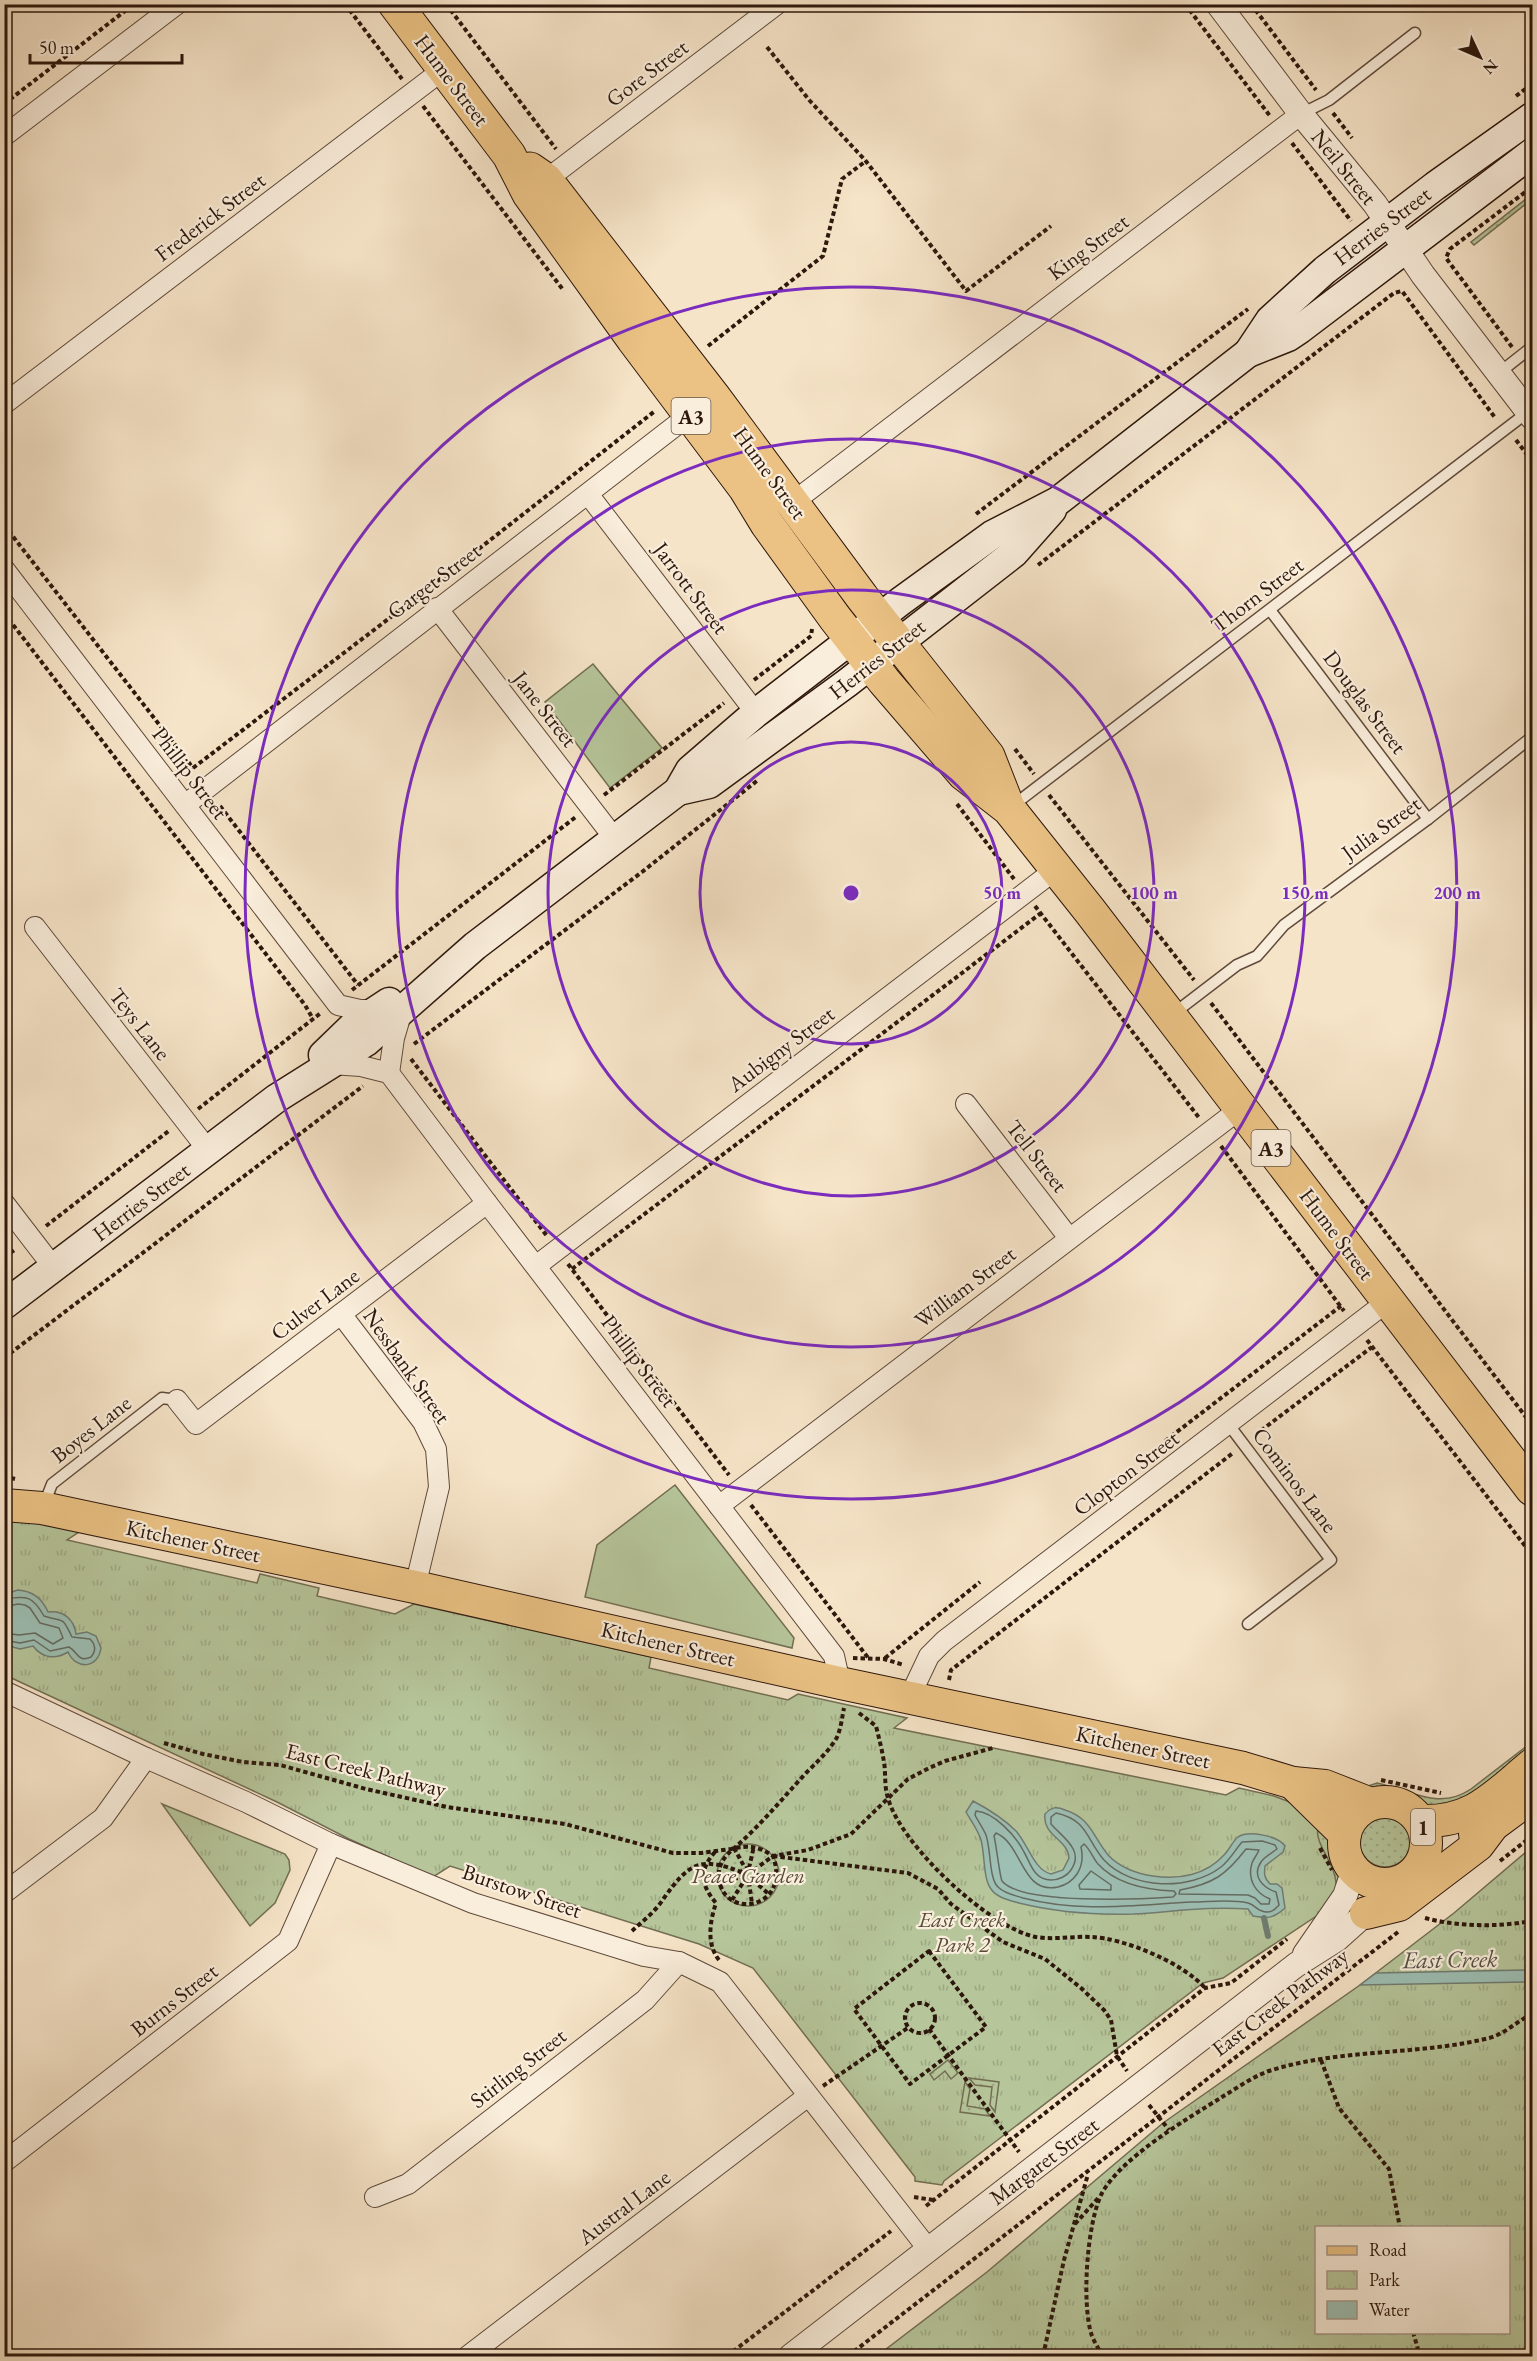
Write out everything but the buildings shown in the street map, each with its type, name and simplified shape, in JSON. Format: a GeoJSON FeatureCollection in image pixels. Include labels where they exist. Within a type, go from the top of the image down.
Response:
{"type":"FeatureCollection","features":[{"type":"Feature","properties":{"kind":"highway","name":"Hume Street"},"geometry":{"type":"LineString","coordinates":[[395,4],[509,155],[529,194],[702,406],[792,503],[988,756],[1009,809]]}},
{"type":"Feature","properties":{"kind":"highway","name":"Hume Street"},"geometry":{"type":"LineString","coordinates":[[509,155],[546,180],[702,406],[745,488],[775,534],[861,652],[964,774],[1009,809],[1055,870],[1090,911],[1533,1489]]}},
{"type":"Feature","properties":{"kind":"main road","name":"Herries Street"},"geometry":{"type":"LineString","coordinates":[[1248,353],[1270,320],[1325,270],[1387,221],[1533,117]]}},
{"type":"Feature","properties":{"kind":"main road","name":"Herries Street"},"geometry":{"type":"LineString","coordinates":[[678,791],[710,784],[889,630],[992,535],[1058,501],[1248,353],[1288,338],[1533,153]]}},
{"type":"Feature","properties":{"kind":"main road","name":"Herries Street"},"geometry":{"type":"LineString","coordinates":[[4,1305],[327,1059],[354,1025],[390,1010],[678,791],[690,770],[747,702],[861,652]]}},
{"type":"Feature","properties":{"kind":"main road","name":"Kitchener Street"},"geometry":{"type":"LineString","coordinates":[[4,1493],[42,1508]]}},
{"type":"Feature","properties":{"kind":"main road","name":"Kitchener Street"},"geometry":{"type":"LineString","coordinates":[[4,1505],[42,1508],[415,1587],[843,1699],[910,1696],[1243,1768],[1293,1783],[1325,1786],[1371,1804]]}},
{"type":"Feature","properties":{"kind":"main road","name":"1"},"geometry":{"type":"LineString","coordinates":[[1420,1821],[1440,1822],[1466,1815],[1533,1765]]}},
{"type":"Feature","properties":{"kind":"main road","name":"Kitchener Street"},"geometry":{"type":"LineString","coordinates":[[1293,1783],[1345,1834]]}},
{"type":"Feature","properties":{"kind":"main road","name":"1"},"geometry":{"type":"LineString","coordinates":[[1366,1913],[1399,1905],[1478,1845],[1493,1825],[1533,1796]]}},
{"type":"Feature","properties":{"kind":"main road","name":"1"},"geometry":{"type":"LineString","coordinates":[[1371,1804],[1385,1802],[1399,1804],[1411,1811],[1420,1821],[1426,1843],[1425,1854],[1418,1867],[1408,1876],[1395,1882]]}},
{"type":"Feature","properties":{"kind":"main road"},"geometry":{"type":"LineString","coordinates":[[1371,1804],[1355,1816],[1345,1834],[1344,1846],[1347,1858],[1353,1869],[1373,1882],[1395,1882]]}},
{"type":"Feature","properties":{"kind":"main road"},"geometry":{"type":"LineString","coordinates":[[1425,1854],[1465,1840],[1493,1825]]}},
{"type":"Feature","properties":{"kind":"main road"},"geometry":{"type":"LineString","coordinates":[[1366,1913],[1383,1899],[1395,1882]]}},
{"type":"Feature","properties":{"kind":"street"},"geometry":{"type":"LineString","coordinates":[[4,136],[177,4]]}},
{"type":"Feature","properties":{"kind":"street","name":"Gore Street"},"geometry":{"type":"LineString","coordinates":[[546,180],[777,4]]}},
{"type":"Feature","properties":{"kind":"street","name":"Neil Street"},"geometry":{"type":"LineString","coordinates":[[1218,4],[1301,114],[1376,204],[1423,275],[1530,415]]}},
{"type":"Feature","properties":{"kind":"street","name":"Frederick Street"},"geometry":{"type":"LineString","coordinates":[[4,404],[444,69]]}},
{"type":"Feature","properties":{"kind":"street","name":"King Street"},"geometry":{"type":"LineString","coordinates":[[792,503],[1301,114]]}},
{"type":"Feature","properties":{"kind":"street","name":"Garget Street"},"geometry":{"type":"LineString","coordinates":[[185,805],[437,608],[702,406]]}},
{"type":"Feature","properties":{"kind":"street","name":"Jarrott Street"},"geometry":{"type":"LineString","coordinates":[[588,494],[747,702]]}},
{"type":"Feature","properties":{"kind":"street","name":"Phillip Street"},"geometry":{"type":"LineString","coordinates":[[4,569],[337,1004]]}},
{"type":"Feature","properties":{"kind":"street","name":"Jane Street"},"geometry":{"type":"LineString","coordinates":[[437,608],[615,839]]}},
{"type":"Feature","properties":{"kind":"street","name":"Aubigny Street"},"geometry":{"type":"LineString","coordinates":[[536,1266],[1055,870]]}},
{"type":"Feature","properties":{"kind":"street","name":"Teys Lane"},"geometry":{"type":"LineString","coordinates":[[35,927],[208,1150]]}},
{"type":"Feature","properties":{"kind":"street"},"geometry":{"type":"LineString","coordinates":[[337,1004],[360,1010],[390,1010],[394,1038],[389,1072],[327,1059],[337,1004]]}},
{"type":"Feature","properties":{"kind":"street","name":"Phillip Street"},"geometry":{"type":"LineString","coordinates":[[389,1072],[834,1656],[843,1699]]}},
{"type":"Feature","properties":{"kind":"street","name":"Tell Street"},"geometry":{"type":"LineString","coordinates":[[966,1104],[1069,1238]]}},
{"type":"Feature","properties":{"kind":"street","name":"William Street"},"geometry":{"type":"LineString","coordinates":[[719,1506],[1240,1109]]}},
{"type":"Feature","properties":{"kind":"street"},"geometry":{"type":"LineString","coordinates":[[4,1203],[54,1268]]}},
{"type":"Feature","properties":{"kind":"street","name":"Culver Lane"},"geometry":{"type":"LineString","coordinates":[[177,1400],[196,1424],[487,1203]]}},
{"type":"Feature","properties":{"kind":"street","name":"Clopton Street"},"geometry":{"type":"LineString","coordinates":[[910,1696],[928,1656],[944,1641],[1388,1301]]}},
{"type":"Feature","properties":{"kind":"street","name":"Nessbank Street"},"geometry":{"type":"LineString","coordinates":[[341,1314],[423,1422],[436,1449],[439,1487],[415,1587]]}},
{"type":"Feature","properties":{"kind":"street","name":"Burstow Street"},"geometry":{"type":"LineString","coordinates":[[4,1691],[246,1802],[331,1844],[473,1903],[644,1956],[679,1962],[720,1982],[816,2090],[928,2250]]}},
{"type":"Feature","properties":{"kind":"street"},"geometry":{"type":"LineString","coordinates":[[4,1893],[103,1818],[146,1758]]}},
{"type":"Feature","properties":{"kind":"street","name":"Burns Street"},"geometry":{"type":"LineString","coordinates":[[4,2162],[288,1941],[331,1844]]}},
{"type":"Feature","properties":{"kind":"street","name":"Margaret Street"},"geometry":{"type":"LineString","coordinates":[[1296,1965],[1341,1903],[1349,1888],[1353,1869]]}},
{"type":"Feature","properties":{"kind":"street","name":"Margaret Street"},"geometry":{"type":"LineString","coordinates":[[791,2356],[1296,1965],[1337,1939],[1366,1913]]}},
{"type":"Feature","properties":{"kind":"street","name":"Stirling Street"},"geometry":{"type":"LineString","coordinates":[[375,2197],[408,2184],[645,2000],[679,1962]]}},
{"type":"Feature","properties":{"kind":"street","name":"Austral Lane"},"geometry":{"type":"LineString","coordinates":[[468,2356],[816,2090]]}},
{"type":"Feature","properties":{"kind":"lane","name":"King Street"},"geometry":{"type":"LineString","coordinates":[[1301,114],[1329,100],[1415,33]]}},
{"type":"Feature","properties":{"kind":"lane"},"geometry":{"type":"LineString","coordinates":[[1499,374],[1533,347]]}},
{"type":"Feature","properties":{"kind":"lane","name":"Thorn Street"},"geometry":{"type":"LineString","coordinates":[[1009,809],[1506,429],[1530,415]]}},
{"type":"Feature","properties":{"kind":"lane","name":"Douglas Street"},"geometry":{"type":"LineString","coordinates":[[1270,610],[1428,819]]}},
{"type":"Feature","properties":{"kind":"lane","name":"Julia Street"},"geometry":{"type":"LineString","coordinates":[[1170,1017],[1237,965],[1257,956],[1284,925],[1428,819],[1533,737]]}},
{"type":"Feature","properties":{"kind":"lane","name":"Boyes Lane"},"geometry":{"type":"LineString","coordinates":[[42,1508],[52,1484],[162,1398],[177,1400]]}},
{"type":"Feature","properties":{"kind":"lane","name":"Cominos Lane"},"geometry":{"type":"LineString","coordinates":[[1229,1425],[1331,1560],[1248,1624]]}},
{"type":"Feature","properties":{"kind":"path"},"geometry":{"type":"LineString","coordinates":[[4,104],[134,4]]}},
{"type":"Feature","properties":{"kind":"path"},"geometry":{"type":"LineString","coordinates":[[767,47],[810,101],[866,161],[966,291],[1051,226]]}},
{"type":"Feature","properties":{"kind":"path"},"geometry":{"type":"LineString","coordinates":[[708,346],[824,256],[842,179],[866,161]]}},
{"type":"Feature","properties":{"kind":"path"},"geometry":{"type":"LineString","coordinates":[[1520,357],[1446,258],[1450,249],[1533,187]]}},
{"type":"Feature","properties":{"kind":"path"},"geometry":{"type":"LineString","coordinates":[[1350,231],[1352,222]]}},
{"type":"Feature","properties":{"kind":"path"},"geometry":{"type":"LineString","coordinates":[[1037,565],[1394,293],[1402,291],[1491,414],[1533,461]]}},
{"type":"Feature","properties":{"kind":"path"},"geometry":{"type":"LineString","coordinates":[[968,520],[1257,302]]}},
{"type":"Feature","properties":{"kind":"path"},"geometry":{"type":"LineString","coordinates":[[4,525],[194,770],[655,411]]}},
{"type":"Feature","properties":{"kind":"path"},"geometry":{"type":"LineString","coordinates":[[4,613],[291,987],[313,1019]]}},
{"type":"Feature","properties":{"kind":"path"},"geometry":{"type":"LineString","coordinates":[[4,1257],[313,1019],[337,1004],[358,985],[590,806],[747,702],[811,636]]}},
{"type":"Feature","properties":{"kind":"path"},"geometry":{"type":"LineString","coordinates":[[1008,741],[1533,1425]]}},
{"type":"Feature","properties":{"kind":"path"},"geometry":{"type":"LineString","coordinates":[[760,779],[642,872],[404,1051],[869,1659]]}},
{"type":"Feature","properties":{"kind":"path"},"geometry":{"type":"LineString","coordinates":[[952,797],[1533,1556]]}},
{"type":"Feature","properties":{"kind":"path"},"geometry":{"type":"LineString","coordinates":[[220,806],[358,985]]}},
{"type":"Feature","properties":{"kind":"path"},"geometry":{"type":"LineString","coordinates":[[572,1269],[1041,913]]}},
{"type":"Feature","properties":{"kind":"path"},"geometry":{"type":"LineString","coordinates":[[4,1358],[366,1084]]}},
{"type":"Feature","properties":{"kind":"path"},"geometry":{"type":"LineString","coordinates":[[1165,1441],[1341,1306]]}},
{"type":"Feature","properties":{"kind":"path"},"geometry":{"type":"LineString","coordinates":[[948,1680],[951,1670],[1372,1347]]}},
{"type":"Feature","properties":{"kind":"path"},"geometry":{"type":"LineString","coordinates":[[884,1659],[980,1582]]}},
{"type":"Feature","properties":{"kind":"path"},"geometry":{"type":"LineString","coordinates":[[843,1699],[876,1726],[884,1762],[887,1798],[904,1833],[916,1849],[968,1898],[1001,1922],[1026,1935],[1093,1937],[1143,1949],[1198,1980],[1205,1988]]}},
{"type":"Feature","properties":{"kind":"path"},"geometry":{"type":"LineString","coordinates":[[773,1856],[778,1876],[770,1895],[752,1904],[732,1900],[724,1893],[719,1884],[720,1864],[726,1855],[826,1753],[838,1737],[843,1699]]}},
{"type":"Feature","properties":{"kind":"path","name":"East Creek Pathway"},"geometry":{"type":"LineString","coordinates":[[156,1740],[203,1754],[243,1762],[280,1765],[366,1789],[447,1807],[565,1824],[673,1853],[701,1853],[754,1846]]}},
{"type":"Feature","properties":{"kind":"path"},"geometry":{"type":"LineString","coordinates":[[732,1900],[748,1875],[773,1856],[808,1850],[850,1834],[908,1779],[945,1761],[993,1748]]}},
{"type":"Feature","properties":{"kind":"path"},"geometry":{"type":"LineString","coordinates":[[752,1904],[748,1875],[754,1846],[773,1856],[908,1873],[938,1889],[967,1917],[1003,1942],[1045,1959],[1081,1988],[1111,2020],[1117,2056]]}},
{"type":"Feature","properties":{"kind":"path"},"geometry":{"type":"LineString","coordinates":[[734,1848],[748,1875],[770,1895]]}},
{"type":"Feature","properties":{"kind":"path"},"geometry":{"type":"LineString","coordinates":[[716,1851],[705,1864],[704,1884],[716,1903],[710,1940],[714,1952],[723,1963]]}},
{"type":"Feature","properties":{"kind":"path"},"geometry":{"type":"LineString","coordinates":[[614,1947],[660,1904],[679,1876],[691,1868],[705,1864],[720,1864],[748,1875]]}},
{"type":"Feature","properties":{"kind":"path"},"geometry":{"type":"LineString","coordinates":[[719,1884],[748,1875],[778,1876]]}},
{"type":"Feature","properties":{"kind":"path"},"geometry":{"type":"LineString","coordinates":[[1417,1921],[1425,1918],[1465,1924],[1533,1921]]}},
{"type":"Feature","properties":{"kind":"path","name":"East Creek Pathway"},"geometry":{"type":"LineString","coordinates":[[848,2356],[1399,1932]]}},
{"type":"Feature","properties":{"kind":"path"},"geometry":{"type":"LineString","coordinates":[[926,2206],[1205,1988],[1231,1983],[1293,1935]]}},
{"type":"Feature","properties":{"kind":"path"},"geometry":{"type":"LineString","coordinates":[[929,1952],[986,2027],[947,2056],[910,2084],[854,2009],[929,1952]]}},
{"type":"Feature","properties":{"kind":"path"},"geometry":{"type":"LineString","coordinates":[[917,2003],[927,2004],[936,2015],[934,2025],[923,2034],[913,2032],[909,2027],[904,2021],[906,2011],[917,2003]]}},
{"type":"Feature","properties":{"kind":"path"},"geometry":{"type":"LineString","coordinates":[[1074,2225],[1123,2168],[1169,2130],[1266,2072],[1321,2060],[1415,2050],[1492,2037],[1533,2014]]}},
{"type":"Feature","properties":{"kind":"path"},"geometry":{"type":"LineString","coordinates":[[816,2090],[909,2027]]}},
{"type":"Feature","properties":{"kind":"path"},"geometry":{"type":"LineString","coordinates":[[928,2029],[1019,2152]]}},
{"type":"Feature","properties":{"kind":"path"},"geometry":{"type":"LineString","coordinates":[[1321,2060],[1339,2108],[1389,2169],[1400,2226]]}},
{"type":"Feature","properties":{"kind":"path"},"geometry":{"type":"LineString","coordinates":[[816,2090],[817,2076]]}},
{"type":"Feature","properties":{"kind":"path"},"geometry":{"type":"LineString","coordinates":[[816,2090],[831,2095]]}},
{"type":"Feature","properties":{"kind":"path"},"geometry":{"type":"LineString","coordinates":[[1158,2116],[1169,2130]]}},
{"type":"Feature","properties":{"kind":"path"},"geometry":{"type":"LineString","coordinates":[[1043,2356],[1064,2260],[1088,2173]]}},
{"type":"Feature","properties":{"kind":"path"},"geometry":{"type":"LineString","coordinates":[[1102,2193],[1092,2225],[1087,2290],[1092,2336],[1102,2356]]}},
{"type":"Feature","properties":{"kind":"path"},"geometry":{"type":"LineString","coordinates":[[912,2196],[933,2200]]}},
{"type":"Feature","properties":{"kind":"path"},"geometry":{"type":"LineString","coordinates":[[727,2356],[891,2231]]}},
{"type":"Feature","properties":{"kind":"path"},"geometry":{"type":"LineString","coordinates":[[1414,2334],[1420,2356]]}},
{"type":"Feature","properties":{"kind":"path"},"geometry":{"type":"LineString","coordinates":[[855,2350],[855,2356]]}},
{"type":"Feature","properties":{"kind":"green space"},"geometry":{"type":"Polygon","coordinates":[[[1526,199],[1527,203],[1474,245],[1471,242],[1526,199]]]}},
{"type":"Feature","properties":{"kind":"green space"},"geometry":{"type":"Polygon","coordinates":[[[593,664],[662,748],[610,788],[545,702],[593,664]]]}},
{"type":"Feature","properties":{"kind":"green space"},"geometry":{"type":"Polygon","coordinates":[[[675,1485],[794,1638],[792,1648],[585,1597],[597,1545],[675,1485]]]}},
{"type":"Feature","properties":{"kind":"green space","name":"East Creek Park 2"},"geometry":{"type":"Polygon","coordinates":[[[4,1514],[82,1530],[67,1540],[257,1583],[260,1574],[319,1588],[317,1596],[395,1614],[414,1604],[651,1657],[649,1668],[788,1700],[798,1694],[907,1718],[894,1728],[1226,1795],[1239,1788],[1274,1796],[1300,1806],[1332,1841],[1340,1862],[1342,1881],[1327,1909],[1223,1978],[1203,1983],[944,2181],[942,2185],[915,2181],[915,2177],[753,1968],[699,1944],[450,1866],[433,1877],[5,1675],[4,1514]]]}},
{"type":"Feature","properties":{"kind":"green space"},"geometry":{"type":"Polygon","coordinates":[[[1532,1742],[1532,1753],[1466,1807],[1428,1808],[1396,1794],[1377,1795],[1368,1786],[1377,1783],[1436,1799],[1459,1795],[1471,1789],[1532,1742]]]}},
{"type":"Feature","properties":{"kind":"green space"},"geometry":{"type":"Polygon","coordinates":[[[162,1804],[285,1854],[289,1860],[290,1870],[275,1903],[250,1926],[162,1804]]]}},
{"type":"Feature","properties":{"kind":"green space"},"geometry":{"type":"Polygon","coordinates":[[[1380,1815],[1390,1815],[1399,1819],[1407,1827],[1411,1841],[1407,1855],[1399,1863],[1390,1867],[1380,1867],[1371,1863],[1363,1855],[1359,1846],[1359,1836],[1363,1827],[1371,1819],[1380,1815]]]}},
{"type":"Feature","properties":{"kind":"green space"},"geometry":{"type":"Polygon","coordinates":[[[1318,1828],[1330,1841],[1337,1854],[1339,1868],[1336,1886],[1333,1870],[1319,1841],[1318,1828]]]}},
{"type":"Feature","properties":{"kind":"green space","name":"Peace Garden"},"geometry":{"type":"Polygon","coordinates":[[[748,1844],[760,1846],[770,1853],[777,1863],[779,1875],[777,1887],[770,1897],[760,1904],[748,1906],[736,1904],[726,1897],[719,1887],[717,1875],[719,1863],[726,1853],[736,1846],[748,1844]]]}},
{"type":"Feature","properties":{"kind":"green space"},"geometry":{"type":"Polygon","coordinates":[[[1532,1847],[1532,2356],[877,2356],[987,2272],[1163,2123],[1360,1985],[1454,1913],[1532,1847]]]}},
{"type":"Feature","properties":{"kind":"green space"},"geometry":{"type":"Polygon","coordinates":[[[948,2060],[958,2073],[951,2079],[945,2071],[934,2080],[930,2074],[948,2060]]]}},
{"type":"Feature","properties":{"kind":"green space"},"geometry":{"type":"Polygon","coordinates":[[[969,2078],[999,2082],[995,2112],[990,2105],[992,2087],[975,2085],[969,2078]]]}},
{"type":"Feature","properties":{"kind":"green space"},"geometry":{"type":"Polygon","coordinates":[[[965,2082],[970,2089],[967,2106],[985,2109],[990,2116],[960,2112],[965,2082]]]}},
{"type":"Feature","properties":{"kind":"water"},"geometry":{"type":"Polygon","coordinates":[[[18,1590],[36,1596],[48,1612],[58,1612],[67,1617],[73,1624],[76,1634],[87,1632],[96,1636],[101,1648],[96,1660],[86,1665],[76,1662],[68,1652],[54,1657],[40,1653],[33,1646],[20,1649],[5,1645],[5,1594],[18,1590]]]}},
{"type":"Feature","properties":{"kind":"water"},"geometry":{"type":"Polygon","coordinates":[[[973,1801],[1011,1826],[1040,1867],[1051,1874],[1063,1870],[1069,1858],[1068,1852],[1051,1833],[1045,1821],[1045,1814],[1054,1808],[1074,1813],[1081,1818],[1108,1855],[1117,1863],[1135,1872],[1153,1876],[1182,1876],[1209,1867],[1226,1853],[1238,1837],[1243,1835],[1256,1834],[1276,1839],[1285,1846],[1283,1852],[1265,1866],[1265,1876],[1270,1884],[1277,1884],[1282,1888],[1285,1908],[1274,1916],[1267,1917],[1253,1916],[1248,1909],[1233,1908],[1104,1914],[1047,1909],[1007,1900],[996,1895],[988,1885],[981,1840],[966,1812],[973,1801]]]}},
{"type":"Feature","properties":{"kind":"water"},"geometry":{"type":"Polygon","coordinates":[[[1532,1970],[1532,1982],[1360,1985],[1376,1973],[1532,1970]]]}},
{"type":"Feature","properties":{"kind":"waterway","name":"East Creek"},"geometry":{"type":"LineString","coordinates":[[1264,1918],[1268,1936]]}}]}
